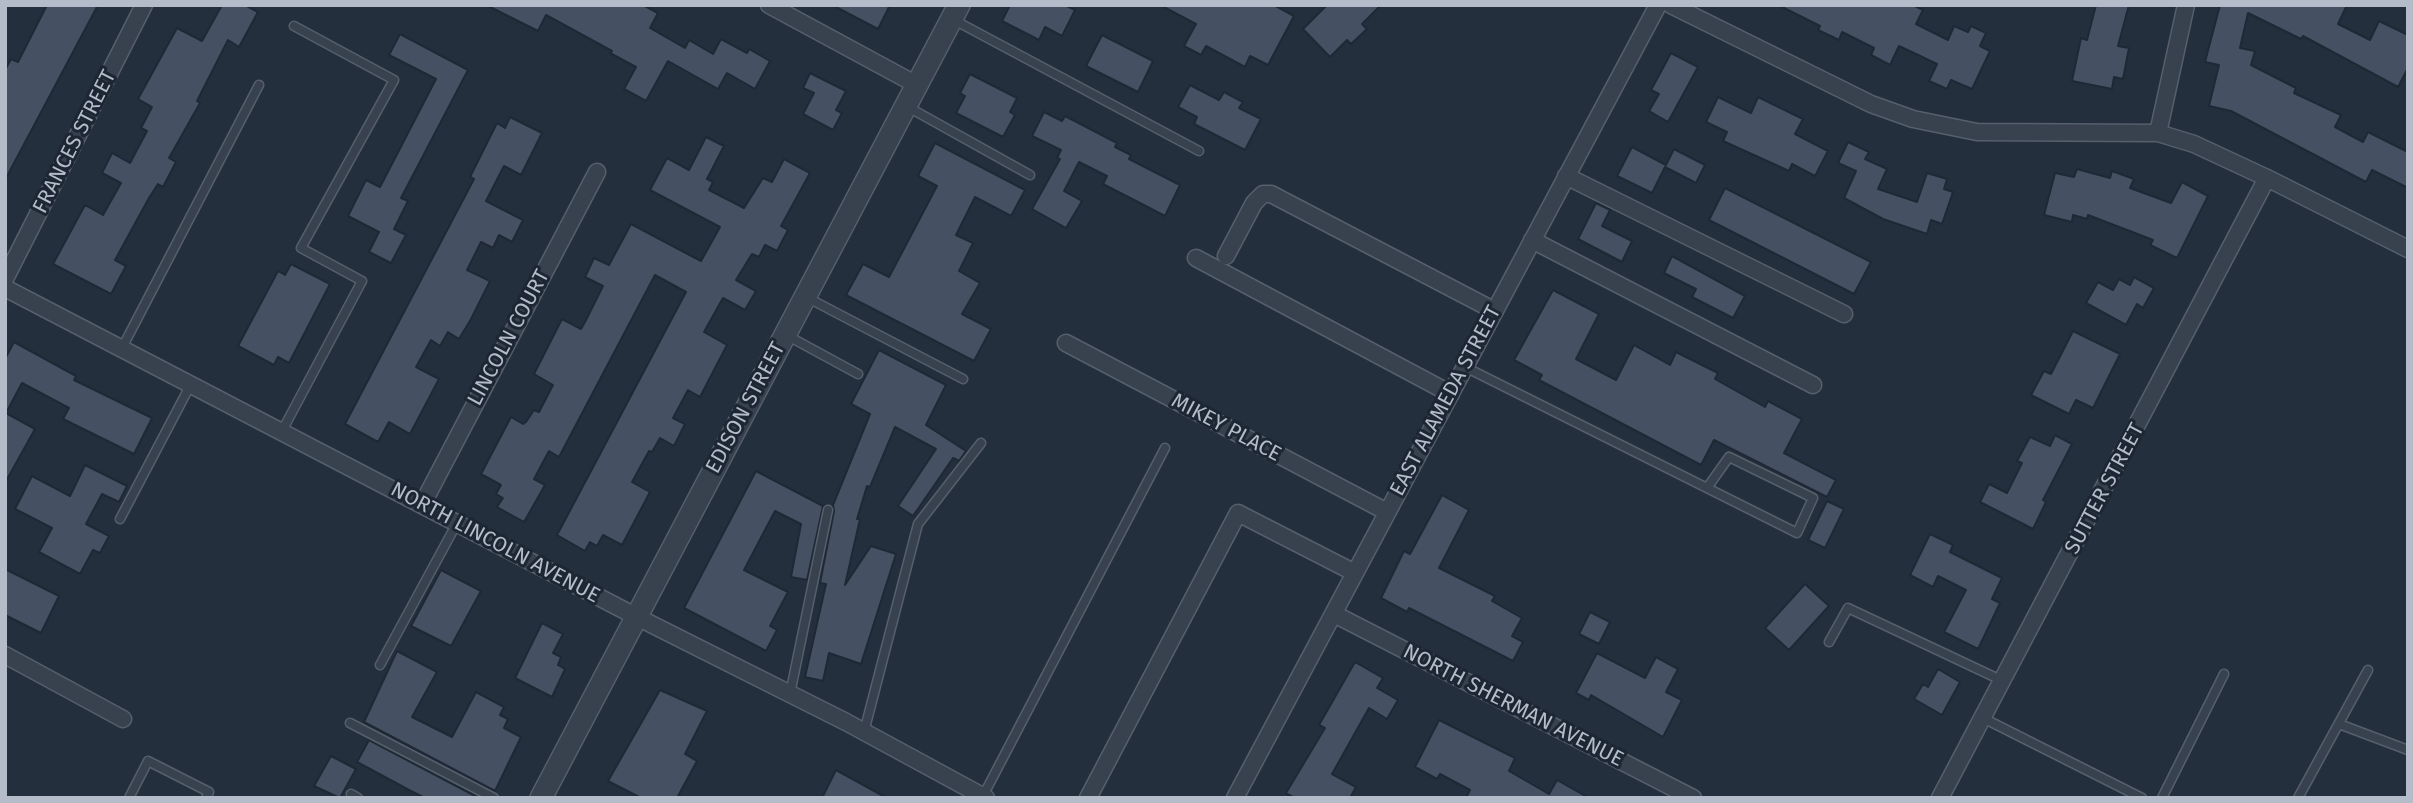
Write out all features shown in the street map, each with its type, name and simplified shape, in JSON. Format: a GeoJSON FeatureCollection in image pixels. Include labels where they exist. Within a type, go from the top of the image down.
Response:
{"type":"FeatureCollection","features":[{"type":"Feature","properties":{"kind":"street","name":"FRANCES STREET"},"geometry":{"type":"LineString","coordinates":[[5,279],[144,5]]}},
{"type":"Feature","properties":{"kind":"street"},"geometry":{"type":"LineString","coordinates":[[769,5],[916,85]]}},
{"type":"Feature","properties":{"kind":"street","name":"EAST ALAMEDA STREET"},"geometry":{"type":"LineString","coordinates":[[1236,798],[1658,5]]}},
{"type":"Feature","properties":{"kind":"street"},"geometry":{"type":"LineString","coordinates":[[1671,5],[1871,104],[1913,120],[1977,132],[2158,133],[2194,144],[2408,249]]}},
{"type":"Feature","properties":{"kind":"street"},"geometry":{"type":"LineString","coordinates":[[2158,133],[2186,5]]}},
{"type":"Feature","properties":{"kind":"street","name":"EDISON STREET"},"geometry":{"type":"LineString","coordinates":[[541,798],[955,12]]}},
{"type":"Feature","properties":{"kind":"street","name":"LINCOLN COURT"},"geometry":{"type":"LineString","coordinates":[[422,505],[597,172]]}},
{"type":"Feature","properties":{"kind":"street"},"geometry":{"type":"LineString","coordinates":[[1566,176],[1844,314]]}},
{"type":"Feature","properties":{"kind":"street","name":"SUTTER STREET"},"geometry":{"type":"LineString","coordinates":[[1940,798],[2267,178]]}},
{"type":"Feature","properties":{"kind":"street"},"geometry":{"type":"LineString","coordinates":[[1226,256],[1254,203],[1262,194],[1271,194],[1495,310]]}},
{"type":"Feature","properties":{"kind":"street"},"geometry":{"type":"LineString","coordinates":[[1532,240],[1812,385]]}},
{"type":"Feature","properties":{"kind":"street"},"geometry":{"type":"LineString","coordinates":[[1196,258],[1451,394]]}},
{"type":"Feature","properties":{"kind":"street","name":"NORTH LINCOLN AVENUE"},"geometry":{"type":"LineString","coordinates":[[5,288],[864,732],[984,797]]}},
{"type":"Feature","properties":{"kind":"street","name":"MIKEY PLACE"},"geometry":{"type":"LineString","coordinates":[[1066,343],[1387,512]]}},
{"type":"Feature","properties":{"kind":"street"},"geometry":{"type":"LineString","coordinates":[[1088,798],[1238,513],[1355,573]]}},
{"type":"Feature","properties":{"kind":"street","name":"NORTH SHERMAN AVENUE"},"geometry":{"type":"LineString","coordinates":[[1334,614],[1693,798]]}},
{"type":"Feature","properties":{"kind":"street"},"geometry":{"type":"LineString","coordinates":[[6,657],[123,719]]}},
{"type":"Feature","properties":{"kind":"lane","name":"EDISON STREET"},"geometry":{"type":"LineString","coordinates":[[955,12],[1199,151]]}},
{"type":"Feature","properties":{"kind":"lane"},"geometry":{"type":"LineString","coordinates":[[282,431],[362,281],[301,248],[394,80],[294,26]]}},
{"type":"Feature","properties":{"kind":"lane"},"geometry":{"type":"LineString","coordinates":[[122,348],[259,85]]}},
{"type":"Feature","properties":{"kind":"lane"},"geometry":{"type":"LineString","coordinates":[[906,105],[1030,175]]}},
{"type":"Feature","properties":{"kind":"lane"},"geometry":{"type":"LineString","coordinates":[[805,297],[963,379]]}},
{"type":"Feature","properties":{"kind":"lane"},"geometry":{"type":"LineString","coordinates":[[785,334],[858,374]]}},
{"type":"Feature","properties":{"kind":"lane"},"geometry":{"type":"LineString","coordinates":[[1465,367],[1707,488],[1797,533],[1813,498],[1729,457],[1707,488]]}},
{"type":"Feature","properties":{"kind":"lane"},"geometry":{"type":"LineString","coordinates":[[120,519],[191,383]]}},
{"type":"Feature","properties":{"kind":"lane"},"geometry":{"type":"LineString","coordinates":[[864,732],[918,524],[981,443]]}},
{"type":"Feature","properties":{"kind":"lane"},"geometry":{"type":"LineString","coordinates":[[984,797],[1165,448]]}},
{"type":"Feature","properties":{"kind":"lane"},"geometry":{"type":"LineString","coordinates":[[790,694],[828,510]]}},
{"type":"Feature","properties":{"kind":"lane"},"geometry":{"type":"LineString","coordinates":[[380,666],[457,523]]}},
{"type":"Feature","properties":{"kind":"lane"},"geometry":{"type":"LineString","coordinates":[[1829,642],[1848,608],[2003,681]]}},
{"type":"Feature","properties":{"kind":"lane"},"geometry":{"type":"LineString","coordinates":[[2298,798],[2368,670]]}},
{"type":"Feature","properties":{"kind":"lane"},"geometry":{"type":"LineString","coordinates":[[2162,798],[2224,674]]}},
{"type":"Feature","properties":{"kind":"lane"},"geometry":{"type":"LineString","coordinates":[[1983,718],[2142,798]]}},
{"type":"Feature","properties":{"kind":"lane"},"geometry":{"type":"LineString","coordinates":[[350,723],[494,798]]}},
{"type":"Feature","properties":{"kind":"lane"},"geometry":{"type":"LineString","coordinates":[[2339,723],[2408,750]]}},
{"type":"Feature","properties":{"kind":"lane"},"geometry":{"type":"LineString","coordinates":[[128,798],[148,761],[209,792],[206,798]]}},
{"type":"Feature","properties":{"kind":"building"},"geometry":{"type":"Polygon","coordinates":[[[47,5],[98,5],[5,180],[5,70],[11,59],[18,62],[47,5]]]}},
{"type":"Feature","properties":{"kind":"building"},"geometry":{"type":"Polygon","coordinates":[[[222,5],[245,5],[258,12],[239,47],[228,40],[197,101],[200,103],[169,158],[176,162],[163,187],[158,184],[149,198],[115,260],[126,266],[111,294],[53,264],[85,205],[103,215],[121,183],[102,173],[112,153],[130,163],[147,131],[141,128],[152,107],[138,99],[177,28],[202,41],[222,5]]]}},
{"type":"Feature","properties":{"kind":"building"},"geometry":{"type":"Polygon","coordinates":[[[486,5],[643,5],[658,13],[650,28],[685,48],[689,40],[713,54],[721,39],[747,53],[749,49],[770,61],[755,89],[727,73],[718,89],[668,61],[646,101],[624,89],[636,67],[610,53],[612,51],[546,15],[538,31],[486,5]]]}},
{"type":"Feature","properties":{"kind":"building"},"geometry":{"type":"Polygon","coordinates":[[[832,5],[890,5],[878,29],[832,5]]]}},
{"type":"Feature","properties":{"kind":"building"},"geometry":{"type":"Polygon","coordinates":[[[1010,5],[1065,5],[1075,10],[1062,36],[1045,27],[1039,40],[1002,21],[1010,5]]]}},
{"type":"Feature","properties":{"kind":"building"},"geometry":{"type":"Polygon","coordinates":[[[1160,5],[1274,5],[1294,16],[1268,65],[1250,56],[1245,67],[1206,46],[1201,55],[1184,46],[1196,24],[1160,5]]]}},
{"type":"Feature","properties":{"kind":"building"},"geometry":{"type":"Polygon","coordinates":[[[1327,5],[1381,5],[1362,24],[1367,29],[1351,44],[1347,40],[1330,57],[1303,29],[1327,5]]]}},
{"type":"Feature","properties":{"kind":"building"},"geometry":{"type":"Polygon","coordinates":[[[1778,5],[1913,5],[1923,10],[1916,24],[1948,40],[1954,26],[1968,32],[1971,26],[1986,33],[1980,46],[1990,51],[1972,89],[1951,80],[1947,89],[1929,81],[1937,64],[1899,46],[1890,65],[1871,55],[1874,48],[1842,32],[1839,40],[1818,30],[1820,26],[1778,5]]]}},
{"type":"Feature","properties":{"kind":"building"},"geometry":{"type":"Polygon","coordinates":[[[2096,5],[2129,5],[2118,46],[2129,48],[2123,79],[2114,77],[2112,89],[2072,81],[2081,38],[2087,40],[2096,5]]]}},
{"type":"Feature","properties":{"kind":"building"},"geometry":{"type":"Polygon","coordinates":[[[2220,5],[2347,5],[2338,24],[2370,40],[2379,21],[2408,35],[2408,68],[2398,87],[2303,36],[2301,39],[2248,13],[2240,48],[2255,51],[2251,65],[2296,88],[2294,93],[2341,115],[2335,127],[2363,142],[2368,132],[2408,152],[2408,188],[2372,170],[2366,182],[2231,111],[2209,106],[2219,65],[2205,62],[2220,5]]]}},
{"type":"Feature","properties":{"kind":"building"},"geometry":{"type":"Polygon","coordinates":[[[400,34],[468,70],[401,198],[408,201],[394,229],[406,235],[391,263],[369,252],[379,232],[348,216],[366,180],[380,187],[436,79],[389,55],[400,34]]]}},
{"type":"Feature","properties":{"kind":"building"},"geometry":{"type":"Polygon","coordinates":[[[1102,35],[1153,61],[1138,92],[1086,66],[1102,35]]]}},
{"type":"Feature","properties":{"kind":"building"},"geometry":{"type":"Polygon","coordinates":[[[1671,53],[1698,67],[1668,122],[1649,111],[1659,94],[1651,90],[1671,53]]]}},
{"type":"Feature","properties":{"kind":"building"},"geometry":{"type":"Polygon","coordinates":[[[810,73],[846,91],[836,110],[842,113],[833,130],[803,114],[814,93],[803,88],[810,73]]]}},
{"type":"Feature","properties":{"kind":"building"},"geometry":{"type":"Polygon","coordinates":[[[970,74],[1017,98],[1010,112],[1015,115],[1003,137],[956,113],[965,96],[960,93],[970,74]]]}},
{"type":"Feature","properties":{"kind":"building"},"geometry":{"type":"Polygon","coordinates":[[[1190,85],[1219,100],[1224,92],[1243,102],[1239,108],[1261,119],[1245,150],[1194,124],[1197,117],[1178,107],[1190,85]]]}},
{"type":"Feature","properties":{"kind":"building"},"geometry":{"type":"Polygon","coordinates":[[[1718,97],[1751,113],[1758,97],[1803,119],[1795,134],[1828,151],[1815,176],[1792,164],[1789,171],[1723,141],[1727,132],[1706,122],[1718,97]]]}},
{"type":"Feature","properties":{"kind":"building"},"geometry":{"type":"Polygon","coordinates":[[[1044,112],[1062,121],[1065,116],[1117,143],[1115,147],[1131,155],[1129,159],[1180,185],[1165,216],[1103,184],[1107,176],[1079,162],[1064,191],[1082,201],[1066,228],[1032,209],[1060,159],[1057,158],[1061,150],[1032,136],[1044,112]]]}},
{"type":"Feature","properties":{"kind":"building"},"geometry":{"type":"Polygon","coordinates":[[[510,117],[542,133],[521,175],[504,166],[486,201],[523,220],[512,242],[499,235],[493,248],[481,242],[467,270],[490,281],[471,319],[459,339],[448,332],[440,346],[431,340],[416,367],[439,379],[410,434],[389,422],[378,442],[345,424],[474,179],[470,177],[497,123],[505,128],[510,117]]]}},
{"type":"Feature","properties":{"kind":"building"},"geometry":{"type":"Polygon","coordinates":[[[706,137],[724,146],[707,179],[713,182],[709,190],[744,208],[763,178],[772,182],[784,159],[810,173],[781,226],[788,230],[777,251],[765,245],[759,257],[752,254],[736,280],[756,291],[745,310],[723,298],[704,332],[727,345],[700,397],[688,390],[673,418],[685,424],[674,446],[660,438],[652,452],[649,451],[632,482],[650,492],[622,545],[603,535],[597,546],[590,542],[585,551],[557,535],[686,292],[655,275],[559,457],[549,451],[534,479],[545,485],[524,522],[497,507],[503,498],[496,494],[501,485],[481,474],[511,417],[523,424],[534,410],[539,412],[553,385],[534,374],[562,319],[581,329],[603,286],[585,277],[594,258],[609,265],[631,224],[701,261],[720,227],[650,190],[667,158],[689,170],[706,137]]]}},
{"type":"Feature","properties":{"kind":"building"},"geometry":{"type":"Polygon","coordinates":[[[1848,142],[1869,152],[1865,159],[1887,169],[1878,189],[1917,202],[1927,173],[1947,179],[1944,189],[1953,192],[1942,224],[1931,220],[1927,234],[1883,219],[1844,198],[1856,171],[1838,163],[1848,142]]]}},
{"type":"Feature","properties":{"kind":"building"},"geometry":{"type":"Polygon","coordinates":[[[935,143],[1025,190],[1011,216],[975,197],[956,235],[973,243],[959,271],[980,283],[962,314],[991,329],[974,361],[846,295],[863,264],[889,277],[937,186],[918,176],[935,143]]]}},
{"type":"Feature","properties":{"kind":"building"},"geometry":{"type":"Polygon","coordinates":[[[1632,147],[1666,165],[1674,149],[1705,165],[1696,183],[1665,167],[1652,193],[1617,176],[1632,147]]]}},
{"type":"Feature","properties":{"kind":"building"},"geometry":{"type":"Polygon","coordinates":[[[2077,169],[2110,178],[2112,171],[2134,179],[2130,188],[2171,203],[2182,182],[2208,196],[2177,258],[2150,245],[2153,240],[2088,215],[2087,219],[2073,215],[2072,222],[2044,215],[2055,173],[2074,177],[2077,169]]]}},
{"type":"Feature","properties":{"kind":"building"},"geometry":{"type":"Polygon","coordinates":[[[1725,188],[1871,262],[1854,294],[1709,220],[1725,188]]]}},
{"type":"Feature","properties":{"kind":"building"},"geometry":{"type":"Polygon","coordinates":[[[1596,203],[1610,210],[1602,226],[1632,241],[1622,262],[1578,239],[1596,203]]]}},
{"type":"Feature","properties":{"kind":"building"},"geometry":{"type":"Polygon","coordinates":[[[1672,256],[1745,296],[1733,318],[1692,297],[1696,289],[1664,273],[1672,256]]]}},
{"type":"Feature","properties":{"kind":"building"},"geometry":{"type":"Polygon","coordinates":[[[291,264],[330,284],[289,363],[278,357],[274,365],[238,346],[278,271],[285,275],[291,264]]]}},
{"type":"Feature","properties":{"kind":"building"},"geometry":{"type":"Polygon","coordinates":[[[2134,277],[2154,288],[2143,308],[2137,304],[2126,325],[2086,303],[2098,282],[2113,290],[2119,279],[2130,285],[2134,277]]]}},
{"type":"Feature","properties":{"kind":"building"},"geometry":{"type":"Polygon","coordinates":[[[1553,290],[1599,314],[1576,359],[1616,380],[1634,345],[1670,365],[1676,352],[1718,373],[1715,379],[1765,407],[1768,401],[1802,419],[1784,453],[1836,480],[1827,497],[1714,440],[1701,465],[1539,380],[1542,375],[1514,360],[1553,290]]]}},
{"type":"Feature","properties":{"kind":"building"},"geometry":{"type":"Polygon","coordinates":[[[2073,331],[2120,354],[2093,408],[2076,400],[2069,414],[2031,395],[2044,371],[2051,374],[2073,331]]]}},
{"type":"Feature","properties":{"kind":"building"},"geometry":{"type":"Polygon","coordinates":[[[14,342],[76,376],[74,380],[152,418],[134,454],[63,419],[69,408],[22,383],[6,413],[35,429],[5,483],[5,359],[14,342]]]}},
{"type":"Feature","properties":{"kind":"building"},"geometry":{"type":"Polygon","coordinates":[[[879,350],[946,385],[926,425],[966,451],[959,461],[953,458],[913,516],[898,506],[936,449],[895,427],[870,487],[867,486],[857,519],[860,519],[845,585],[871,546],[896,554],[861,664],[829,653],[823,681],[805,677],[826,584],[820,583],[833,505],[870,414],[851,404],[879,350]]]}},
{"type":"Feature","properties":{"kind":"building"},"geometry":{"type":"Polygon","coordinates":[[[2055,435],[2072,444],[2043,500],[2046,502],[2033,529],[1980,502],[1989,484],[2007,493],[2022,463],[2017,461],[2030,437],[2050,446],[2055,435]]]}},
{"type":"Feature","properties":{"kind":"building"},"geometry":{"type":"Polygon","coordinates":[[[85,465],[127,486],[119,502],[102,494],[86,524],[109,536],[100,553],[93,550],[80,574],[39,552],[52,528],[15,509],[32,476],[70,496],[85,465]]]}},
{"type":"Feature","properties":{"kind":"building"},"geometry":{"type":"Polygon","coordinates":[[[756,471],[823,506],[807,580],[791,577],[801,524],[775,511],[744,570],[788,592],[770,626],[777,630],[766,651],[684,608],[756,471]]]}},
{"type":"Feature","properties":{"kind":"building"},"geometry":{"type":"Polygon","coordinates":[[[1442,495],[1469,510],[1439,568],[1495,596],[1492,601],[1522,618],[1512,636],[1523,642],[1513,661],[1409,608],[1407,612],[1381,598],[1404,551],[1410,554],[1442,495]]]}},
{"type":"Feature","properties":{"kind":"building"},"geometry":{"type":"Polygon","coordinates":[[[1827,501],[1844,509],[1825,548],[1808,540],[1827,501]]]}},
{"type":"Feature","properties":{"kind":"building"},"geometry":{"type":"Polygon","coordinates":[[[1930,534],[1953,545],[1950,552],[2002,578],[1992,599],[2000,603],[1978,649],[1944,632],[1966,590],[1938,576],[1933,587],[1910,575],[1930,534]]]}},
{"type":"Feature","properties":{"kind":"building"},"geometry":{"type":"Polygon","coordinates":[[[5,569],[59,596],[41,633],[5,615],[5,569]]]}},
{"type":"Feature","properties":{"kind":"building"},"geometry":{"type":"Polygon","coordinates":[[[441,570],[481,591],[451,646],[411,626],[441,570]]]}},
{"type":"Feature","properties":{"kind":"building"},"geometry":{"type":"Polygon","coordinates":[[[1805,584],[1829,606],[1789,650],[1765,628],[1805,584]]]}},
{"type":"Feature","properties":{"kind":"building"},"geometry":{"type":"Polygon","coordinates":[[[1590,612],[1610,622],[1599,644],[1579,634],[1590,612]]]}},
{"type":"Feature","properties":{"kind":"building"},"geometry":{"type":"Polygon","coordinates":[[[542,623],[563,634],[553,653],[561,657],[558,665],[565,669],[552,697],[515,678],[542,623]]]}},
{"type":"Feature","properties":{"kind":"building"},"geometry":{"type":"Polygon","coordinates":[[[397,651],[437,672],[412,717],[452,737],[476,692],[504,707],[500,715],[508,719],[504,728],[521,737],[495,791],[364,722],[397,651]]]}},
{"type":"Feature","properties":{"kind":"building"},"geometry":{"type":"Polygon","coordinates":[[[1597,653],[1645,678],[1656,657],[1678,669],[1666,692],[1682,700],[1663,737],[1591,695],[1589,700],[1576,693],[1597,653]]]}},
{"type":"Feature","properties":{"kind":"building"},"geometry":{"type":"Polygon","coordinates":[[[1355,662],[1383,678],[1377,688],[1398,700],[1387,719],[1369,708],[1332,774],[1356,787],[1350,798],[1295,798],[1286,793],[1325,728],[1319,725],[1355,662]]]}},
{"type":"Feature","properties":{"kind":"building"},"geometry":{"type":"Polygon","coordinates":[[[1938,669],[1960,682],[1942,715],[1914,699],[1923,684],[1928,687],[1938,669]]]}},
{"type":"Feature","properties":{"kind":"building"},"geometry":{"type":"Polygon","coordinates":[[[660,690],[707,711],[685,754],[697,761],[677,798],[641,798],[608,781],[660,690]]]}},
{"type":"Feature","properties":{"kind":"building"},"geometry":{"type":"Polygon","coordinates":[[[1439,720],[1515,758],[1509,771],[1549,794],[1557,780],[1589,798],[1466,798],[1470,790],[1440,774],[1437,779],[1415,767],[1439,720]]]}},
{"type":"Feature","properties":{"kind":"building"},"geometry":{"type":"Polygon","coordinates":[[[369,740],[479,798],[425,798],[409,790],[357,762],[369,740]]]}},
{"type":"Feature","properties":{"kind":"building"},"geometry":{"type":"Polygon","coordinates":[[[331,756],[356,769],[340,798],[314,786],[331,756]]]}},
{"type":"Feature","properties":{"kind":"building"},"geometry":{"type":"Polygon","coordinates":[[[836,770],[887,798],[822,798],[836,770]]]}}]}
